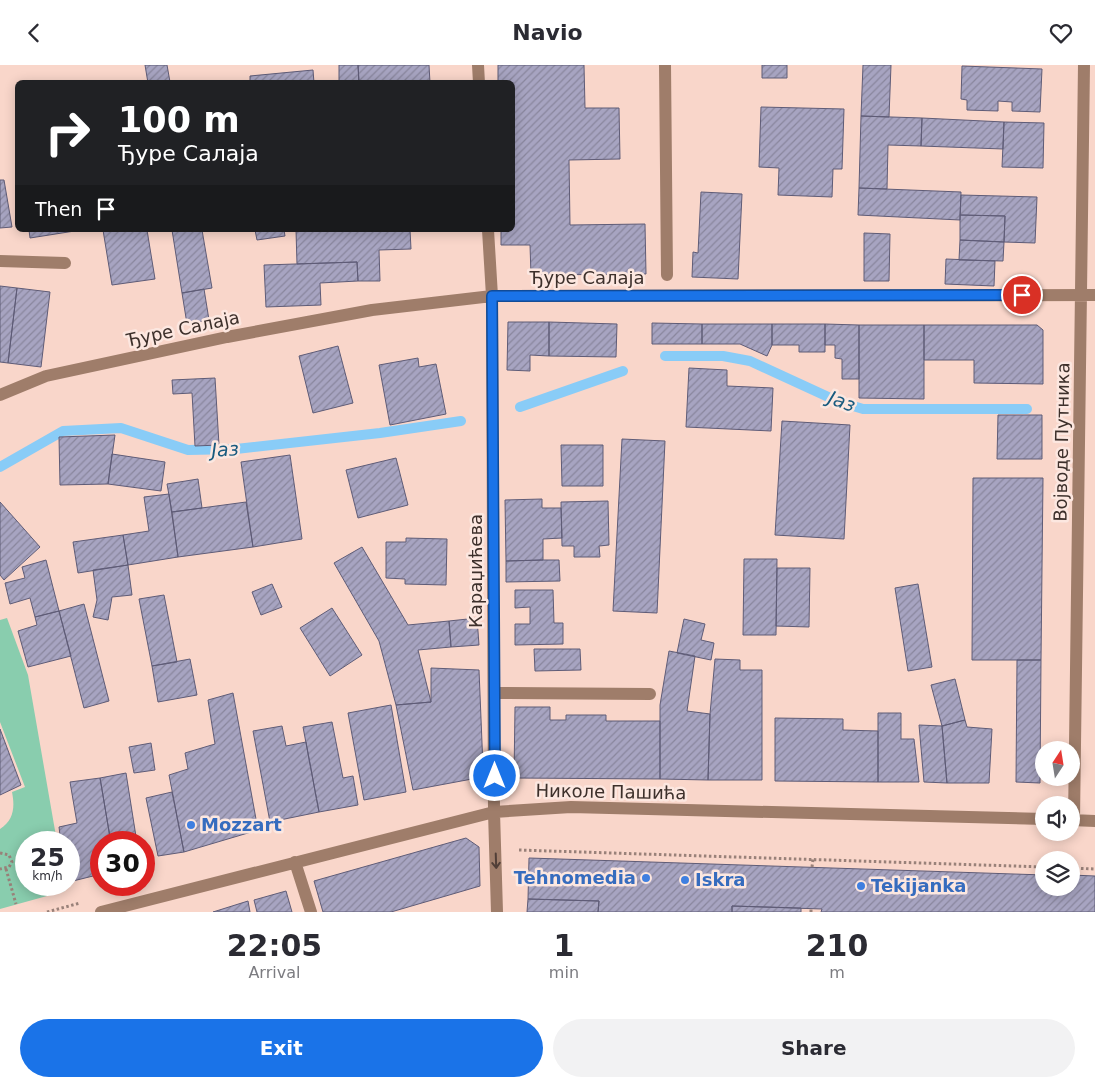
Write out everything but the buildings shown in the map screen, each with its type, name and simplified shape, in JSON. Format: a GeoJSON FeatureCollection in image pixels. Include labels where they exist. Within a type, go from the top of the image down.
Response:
{"type":"FeatureCollection","features":[{"type":"Feature","properties":{"kind":"street"},"geometry":{"type":"LineString","coordinates":[[478,65],[479,80]]}},
{"type":"Feature","properties":{"kind":"street"},"geometry":{"type":"LineString","coordinates":[[665,65],[667,275]]}},
{"type":"Feature","properties":{"kind":"street","name":"Војводе Путника"},"geometry":{"type":"LineString","coordinates":[[1073,796],[1084,65]]}},
{"type":"Feature","properties":{"kind":"street","name":"Караџићева"},"geometry":{"type":"LineString","coordinates":[[488,232],[492,296],[494,812],[497,912]]}},
{"type":"Feature","properties":{"kind":"street"},"geometry":{"type":"LineString","coordinates":[[0,261],[65,263]]}},
{"type":"Feature","properties":{"kind":"street","name":"Ђуре Салаја"},"geometry":{"type":"LineString","coordinates":[[0,395],[46,376],[226,337],[372,310],[492,296],[1095,295]]}},
{"type":"Feature","properties":{"kind":"street"},"geometry":{"type":"LineString","coordinates":[[494,693],[650,694]]}},
{"type":"Feature","properties":{"kind":"street","name":"Николе Пашића"},"geometry":{"type":"LineString","coordinates":[[101,912],[494,812],[571,807],[1035,819]]}},
{"type":"Feature","properties":{"kind":"street"},"geometry":{"type":"LineString","coordinates":[[1080,820],[1095,821]]}},
{"type":"Feature","properties":{"kind":"street"},"geometry":{"type":"LineString","coordinates":[[295,862],[311,912]]}},
{"type":"Feature","properties":{"kind":"path"},"geometry":{"type":"LineString","coordinates":[[495,849],[1035,867]]}},
{"type":"Feature","properties":{"kind":"path"},"geometry":{"type":"LineString","coordinates":[[0,852],[6,853],[12,859],[9,867],[0,869]]}},
{"type":"Feature","properties":{"kind":"path"},"geometry":{"type":"LineString","coordinates":[[812,867],[813,859]]}},
{"type":"Feature","properties":{"kind":"path"},"geometry":{"type":"LineString","coordinates":[[1080,868],[1095,869]]}},
{"type":"Feature","properties":{"kind":"path"},"geometry":{"type":"LineString","coordinates":[[6,869],[16,904]]}},
{"type":"Feature","properties":{"kind":"green space"},"geometry":{"type":"Polygon","coordinates":[[[7,618],[28,675],[55,831],[15,831],[15,896],[47,896],[0,909],[0,829],[11,817],[12,792],[25,787],[0,722],[0,620],[7,618]]]}},
{"type":"Feature","properties":{"kind":"waterway","name":"Јаз"},"geometry":{"type":"LineString","coordinates":[[665,356],[723,356],[750,361],[837,401],[863,409],[1027,409]]}},
{"type":"Feature","properties":{"kind":"waterway","name":"Јаз"},"geometry":{"type":"LineString","coordinates":[[520,407],[623,371]]}},
{"type":"Feature","properties":{"kind":"waterway","name":"Јаз"},"geometry":{"type":"LineString","coordinates":[[0,467],[63,431],[121,428],[188,450],[236,449],[380,433],[461,421]]}},
{"type":"Feature","properties":{"kind":"place","name":"Mozzart"},"geometry":{"type":"Point","coordinates":[191,825]}},
{"type":"Feature","properties":{"kind":"place","name":"Tehnomedia"},"geometry":{"type":"Point","coordinates":[646,878]}},
{"type":"Feature","properties":{"kind":"place","name":"Iskra"},"geometry":{"type":"Point","coordinates":[685,880]}},
{"type":"Feature","properties":{"kind":"place","name":"Tekijanka"},"geometry":{"type":"Point","coordinates":[861,886]}},
{"type":"Feature","properties":{"kind":"route"},"geometry":{"type":"LineString","coordinates":[[495,776],[492,296],[1022,295]]}}]}
